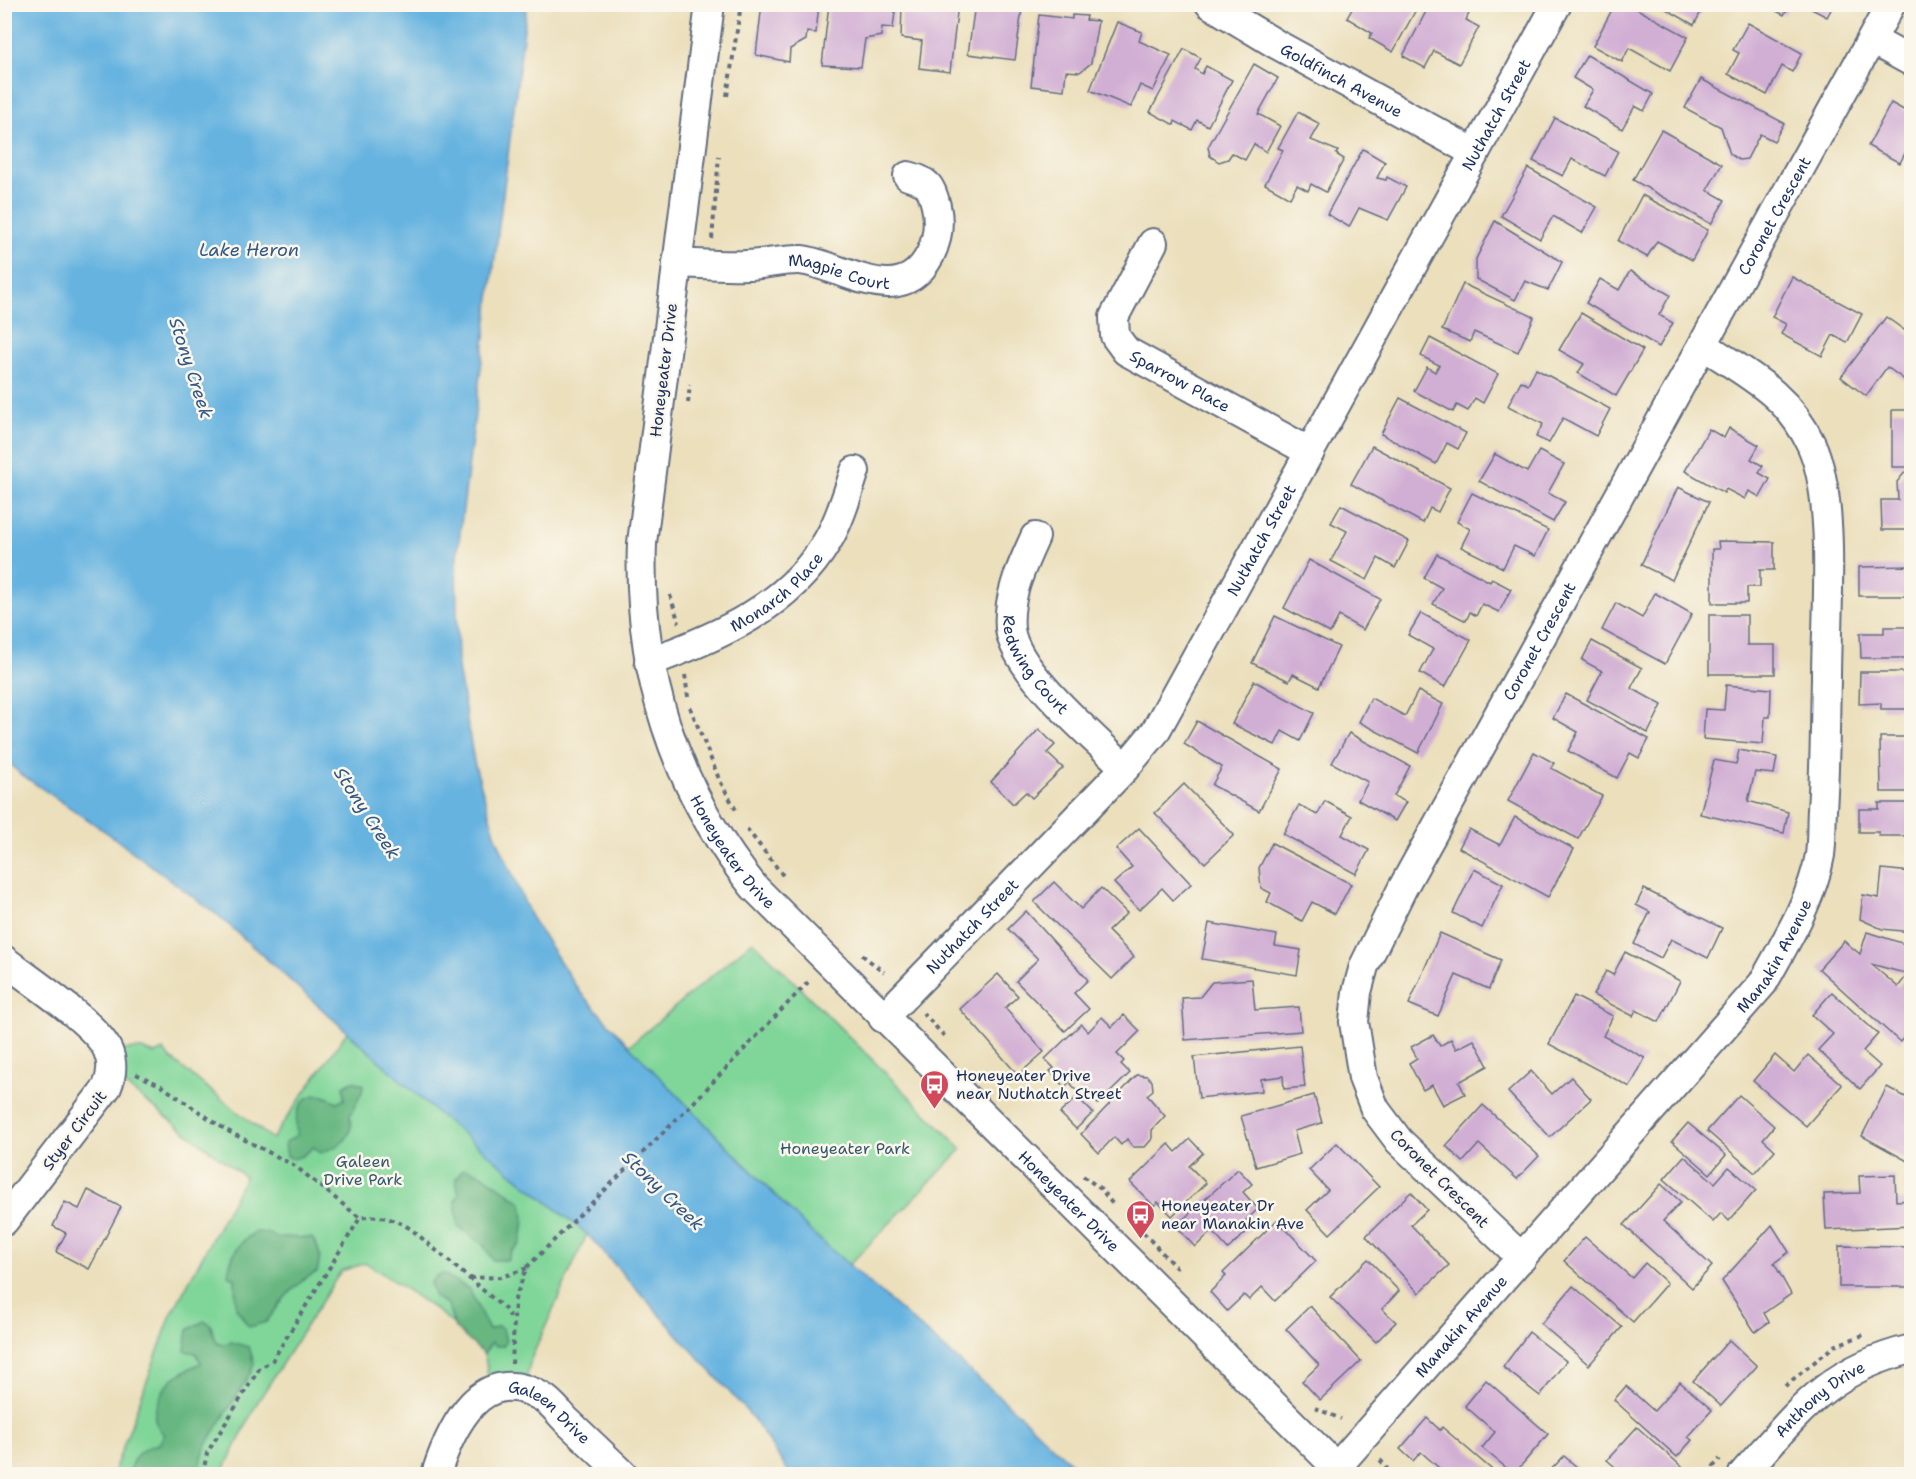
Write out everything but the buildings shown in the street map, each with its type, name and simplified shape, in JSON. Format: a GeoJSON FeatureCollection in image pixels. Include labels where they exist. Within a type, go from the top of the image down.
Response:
{"type":"FeatureCollection","features":[{"type":"Feature","properties":{"kind":"street","name":"Honeyeater Drive"},"geometry":{"type":"LineString","coordinates":[[710,4],[642,543],[641,602],[649,662],[669,739],[706,818],[754,887],[1340,1471]]}},
{"type":"Feature","properties":{"kind":"street","name":"Nuthatch Street"},"geometry":{"type":"LineString","coordinates":[[883,1018],[1125,768],[1155,732],[1557,4]]}},
{"type":"Feature","properties":{"kind":"street","name":"Coronet Crescent"},"geometry":{"type":"LineString","coordinates":[[1522,1258],[1399,1141],[1376,1109],[1362,1078],[1356,1052],[1354,1022],[1357,992],[1364,966],[1402,889],[1891,4]]}},
{"type":"Feature","properties":{"kind":"street","name":"Goldfinch Avenue"},"geometry":{"type":"LineString","coordinates":[[1210,5],[1276,44],[1475,153]]}},
{"type":"Feature","properties":{"kind":"street"},"geometry":{"type":"LineString","coordinates":[[1872,40],[1911,62]]}},
{"type":"Feature","properties":{"kind":"street","name":"Magpie Court"},"geometry":{"type":"LineString","coordinates":[[677,263],[748,266],[801,261],[870,282],[899,280],[911,275],[924,265],[938,232],[933,193],[925,181],[908,176]]}},
{"type":"Feature","properties":{"kind":"street","name":"Sparrow Place"},"geometry":{"type":"LineString","coordinates":[[1153,243],[1114,317],[1115,336],[1126,351],[1310,452]]}},
{"type":"Feature","properties":{"kind":"street","name":"Manakin Avenue"},"geometry":{"type":"LineString","coordinates":[[1340,1471],[1522,1258],[1763,983],[1787,941],[1814,881],[1820,854],[1825,761],[1827,524],[1824,484],[1819,463],[1796,416],[1776,393],[1703,345]]}},
{"type":"Feature","properties":{"kind":"street","name":"Monarch Place"},"geometry":{"type":"LineString","coordinates":[[649,662],[722,633],[751,617],[778,597],[828,539],[855,471]]}},
{"type":"Feature","properties":{"kind":"street","name":"Redwing Court"},"geometry":{"type":"LineString","coordinates":[[1035,537],[1017,579],[1011,604],[1010,629],[1013,641],[1035,678],[1125,768]]}},
{"type":"Feature","properties":{"kind":"street","name":"Styer Circuit"},"geometry":{"type":"LineString","coordinates":[[4,960],[95,1032],[108,1050],[112,1071],[107,1087],[4,1221]]}},
{"type":"Feature","properties":{"kind":"street","name":"Anthony Drive"},"geometry":{"type":"LineString","coordinates":[[1743,1474],[1824,1387],[1868,1362],[1911,1348]]}},
{"type":"Feature","properties":{"kind":"street","name":"Galeen Drive"},"geometry":{"type":"LineString","coordinates":[[436,1474],[451,1433],[468,1410],[484,1393],[506,1385],[542,1397],[622,1474]]}},
{"type":"Feature","properties":{"kind":"path"},"geometry":{"type":"LineString","coordinates":[[724,105],[731,82],[741,4]]}},
{"type":"Feature","properties":{"kind":"path"},"geometry":{"type":"LineString","coordinates":[[712,240],[720,145]]}},
{"type":"Feature","properties":{"kind":"path"},"geometry":{"type":"LineString","coordinates":[[686,413],[691,377]]}},
{"type":"Feature","properties":{"kind":"path"},"geometry":{"type":"LineString","coordinates":[[669,591],[680,626]]}},
{"type":"Feature","properties":{"kind":"path"},"geometry":{"type":"LineString","coordinates":[[685,668],[685,686],[690,707],[719,779],[738,815]]}},
{"type":"Feature","properties":{"kind":"path"},"geometry":{"type":"LineString","coordinates":[[743,824],[787,881]]}},
{"type":"Feature","properties":{"kind":"path"},"geometry":{"type":"LineString","coordinates":[[857,951],[884,972]]}},
{"type":"Feature","properties":{"kind":"path"},"geometry":{"type":"LineString","coordinates":[[506,1385],[513,1351],[512,1320],[515,1299],[527,1268],[695,1101],[827,962]]}},
{"type":"Feature","properties":{"kind":"path"},"geometry":{"type":"LineString","coordinates":[[112,1071],[130,1073],[151,1080],[226,1130],[295,1167],[360,1218],[373,1216],[395,1219],[427,1240],[504,1308],[512,1320]]}},
{"type":"Feature","properties":{"kind":"path"},"geometry":{"type":"LineString","coordinates":[[203,1474],[207,1454],[253,1378],[259,1369],[273,1361],[360,1218]]}},
{"type":"Feature","properties":{"kind":"path"},"geometry":{"type":"LineString","coordinates":[[469,1277],[502,1277],[527,1268]]}},
{"type":"Feature","properties":{"kind":"path"},"geometry":{"type":"LineString","coordinates":[[1380,1460],[1386,1466],[1388,1474]]}},
{"type":"Feature","properties":{"kind":"green space","name":"Honeyeater Park"},"geometry":{"type":"Polygon","coordinates":[[[753,941],[962,1149],[848,1266],[809,1230],[629,1046],[753,941]]]}},
{"type":"Feature","properties":{"kind":"green space","name":"Galeen Drive Park"},"geometry":{"type":"Polygon","coordinates":[[[347,1032],[437,1113],[587,1234],[531,1359],[526,1380],[488,1379],[484,1355],[471,1340],[427,1304],[366,1263],[341,1271],[257,1403],[222,1474],[113,1474],[171,1315],[245,1177],[119,1081],[119,1050],[142,1049],[155,1054],[163,1050],[272,1139],[347,1032]]]}},
{"type":"Feature","properties":{"kind":"green space"},"geometry":{"type":"Polygon","coordinates":[[[352,1081],[363,1084],[362,1092],[350,1116],[348,1136],[334,1148],[320,1153],[314,1147],[302,1156],[293,1159],[287,1156],[285,1143],[297,1135],[297,1115],[304,1101],[318,1095],[337,1102],[344,1100],[344,1086],[352,1081]]]}},
{"type":"Feature","properties":{"kind":"green space"},"geometry":{"type":"Polygon","coordinates":[[[463,1169],[486,1177],[521,1202],[524,1217],[520,1244],[511,1252],[508,1260],[493,1260],[483,1245],[458,1226],[455,1201],[459,1195],[456,1179],[463,1169]]]}},
{"type":"Feature","properties":{"kind":"green space"},"geometry":{"type":"Polygon","coordinates":[[[256,1232],[269,1233],[276,1237],[312,1238],[319,1250],[320,1258],[317,1272],[304,1279],[286,1296],[266,1322],[249,1327],[236,1308],[235,1278],[228,1275],[236,1250],[256,1232]]]}},
{"type":"Feature","properties":{"kind":"green space"},"geometry":{"type":"Polygon","coordinates":[[[444,1274],[469,1289],[489,1330],[498,1326],[503,1329],[506,1342],[503,1346],[495,1346],[491,1343],[484,1354],[455,1328],[448,1305],[435,1297],[430,1283],[438,1275],[444,1274]]]}},
{"type":"Feature","properties":{"kind":"green space"},"geometry":{"type":"Polygon","coordinates":[[[204,1321],[210,1324],[217,1343],[222,1345],[231,1342],[249,1347],[254,1363],[251,1372],[205,1447],[198,1474],[130,1474],[132,1463],[138,1454],[159,1444],[164,1435],[156,1423],[155,1412],[166,1387],[179,1374],[201,1363],[196,1353],[185,1351],[188,1330],[204,1321]]]}},
{"type":"Feature","properties":{"kind":"water","name":"Lake Heron"},"geometry":{"type":"Polygon","coordinates":[[[5,4],[527,5],[456,564],[458,668],[474,762],[496,837],[531,917],[579,991],[635,1052],[809,1230],[1017,1412],[1082,1474],[790,1474],[752,1417],[587,1234],[437,1113],[220,917],[106,832],[19,773],[5,758],[5,4]]]}},
{"type":"Feature","properties":{"kind":"place","name":"Honeyeater Drive near Nuthatch Street"},"geometry":{"type":"Point","coordinates":[935,1110]}},
{"type":"Feature","properties":{"kind":"place","name":"Honeyeater Dr near Manakin Ave"},"geometry":{"type":"Point","coordinates":[1140,1240]}},
{"type":"Feature","properties":{"kind":"water label","name":"Stony Creek"},"geometry":{"type":"Point","coordinates":[191,368]}},
{"type":"Feature","properties":{"kind":"water label","name":"Stony Creek"},"geometry":{"type":"Point","coordinates":[367,813]}},
{"type":"Feature","properties":{"kind":"water label","name":"Stony Creek"},"geometry":{"type":"Point","coordinates":[663,1191]}}]}
